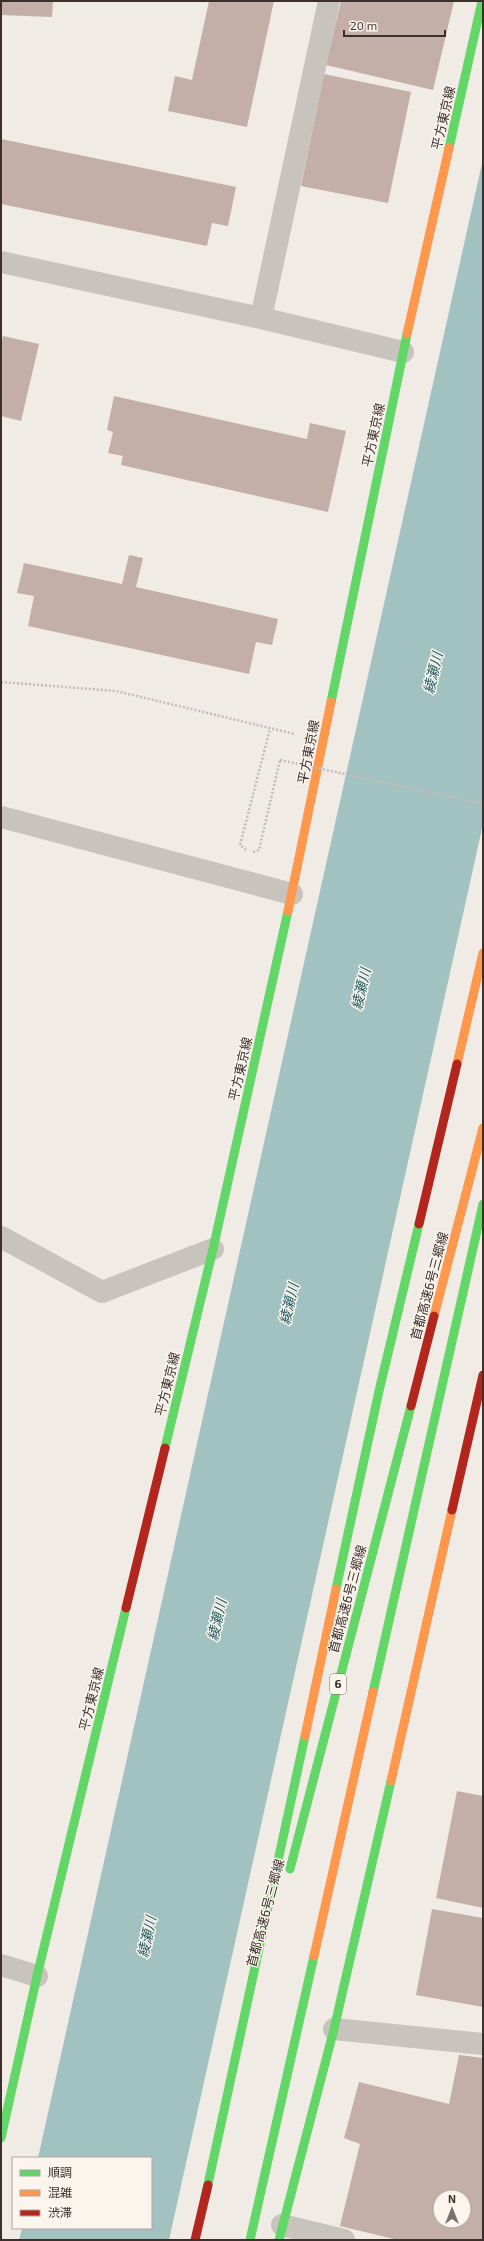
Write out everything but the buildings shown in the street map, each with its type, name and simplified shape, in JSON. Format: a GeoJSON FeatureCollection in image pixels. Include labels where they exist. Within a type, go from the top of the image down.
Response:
{"type":"FeatureCollection","features":[{"type":"Feature","properties":{"kind":"main road","name":"平方東京線"},"geometry":{"type":"LineString","coordinates":[[1,2138],[37,1976],[213,1249],[292,894],[403,352],[482,1]]}},
{"type":"Feature","properties":{"kind":"main road"},"geometry":{"type":"LineString","coordinates":[[205,2198],[379,1391],[483,954]]}},
{"type":"Feature","properties":{"kind":"main road"},"geometry":{"type":"LineString","coordinates":[[465,1034],[483,974]]}},
{"type":"Feature","properties":{"kind":"main road","name":"首都高速6号三郷線"},"geometry":{"type":"LineString","coordinates":[[287,1882],[483,1128]]}},
{"type":"Feature","properties":{"kind":"main road"},"geometry":{"type":"LineString","coordinates":[[250,2240],[483,1204]]}},
{"type":"Feature","properties":{"kind":"main road"},"geometry":{"type":"LineString","coordinates":[[280,2233],[334,2029],[483,1375]]}},
{"type":"Feature","properties":{"kind":"main road","name":"首都高速6号三郷線"},"geometry":{"type":"LineString","coordinates":[[195,2240],[267,1959]]}},
{"type":"Feature","properties":{"kind":"street"},"geometry":{"type":"LineString","coordinates":[[261,318],[329,1]]}},
{"type":"Feature","properties":{"kind":"street"},"geometry":{"type":"LineString","coordinates":[[1,262],[261,318],[403,352]]}},
{"type":"Feature","properties":{"kind":"street"},"geometry":{"type":"LineString","coordinates":[[1,817],[292,894]]}},
{"type":"Feature","properties":{"kind":"street"},"geometry":{"type":"LineString","coordinates":[[1,1237],[102,1292],[213,1249]]}},
{"type":"Feature","properties":{"kind":"street"},"geometry":{"type":"LineString","coordinates":[[1,1965],[37,1976]]}},
{"type":"Feature","properties":{"kind":"street"},"geometry":{"type":"LineString","coordinates":[[334,2029],[483,2044]]}},
{"type":"Feature","properties":{"kind":"street"},"geometry":{"type":"LineString","coordinates":[[280,2233],[344,2240]]}},
{"type":"Feature","properties":{"kind":"path"},"geometry":{"type":"LineString","coordinates":[[1,682],[116,691],[323,741]]}},
{"type":"Feature","properties":{"kind":"path"},"geometry":{"type":"LineString","coordinates":[[270,729],[240,845],[249,854],[259,850],[280,760],[483,804]]}},
{"type":"Feature","properties":{"kind":"water","name":"綾瀬川"},"geometry":{"type":"Polygon","coordinates":[[[483,159],[483,824],[169,2240],[19,2240],[22,2229],[152,2229],[152,2157],[38,2157],[483,159]]]}},
{"type":"Feature","properties":{"kind":"traffic: fast"},"geometry":{"type":"LineString","coordinates":[[449,148],[482,1]]}},
{"type":"Feature","properties":{"kind":"traffic: fast"},"geometry":{"type":"LineString","coordinates":[[331,702],[407,334]]}},
{"type":"Feature","properties":{"kind":"traffic: fast"},"geometry":{"type":"LineString","coordinates":[[165,1448],[213,1249],[288,911]]}},
{"type":"Feature","properties":{"kind":"traffic: fast"},"geometry":{"type":"LineString","coordinates":[[373,1692],[483,1204]]}},
{"type":"Feature","properties":{"kind":"traffic: fast"},"geometry":{"type":"LineString","coordinates":[[336,1589],[379,1391],[419,1224]]}},
{"type":"Feature","properties":{"kind":"traffic: fast"},"geometry":{"type":"LineString","coordinates":[[290,1869],[411,1406]]}},
{"type":"Feature","properties":{"kind":"traffic: fast"},"geometry":{"type":"LineString","coordinates":[[1,2138],[37,1976],[126,1608]]}},
{"type":"Feature","properties":{"kind":"traffic: fast"},"geometry":{"type":"LineString","coordinates":[[205,2198],[305,1736]]}},
{"type":"Feature","properties":{"kind":"traffic: fast"},"geometry":{"type":"LineString","coordinates":[[279,2240],[334,2029],[391,1781]]}},
{"type":"Feature","properties":{"kind":"traffic: fast"},"geometry":{"type":"LineString","coordinates":[[250,2240],[314,1956]]}},
{"type":"Feature","properties":{"kind":"traffic: slow"},"geometry":{"type":"LineString","coordinates":[[407,334],[449,148]]}},
{"type":"Feature","properties":{"kind":"traffic: slow"},"geometry":{"type":"LineString","coordinates":[[288,911],[331,702]]}},
{"type":"Feature","properties":{"kind":"traffic: slow"},"geometry":{"type":"LineString","coordinates":[[457,1064],[483,953]]}},
{"type":"Feature","properties":{"kind":"traffic: slow"},"geometry":{"type":"LineString","coordinates":[[434,1316],[483,1128]]}},
{"type":"Feature","properties":{"kind":"traffic: slow"},"geometry":{"type":"LineString","coordinates":[[391,1781],[452,1510]]}},
{"type":"Feature","properties":{"kind":"traffic: slow"},"geometry":{"type":"LineString","coordinates":[[305,1736],[336,1589]]}},
{"type":"Feature","properties":{"kind":"traffic: slow"},"geometry":{"type":"LineString","coordinates":[[314,1956],[373,1692]]}},
{"type":"Feature","properties":{"kind":"traffic: jam"},"geometry":{"type":"LineString","coordinates":[[419,1224],[457,1064]]}},
{"type":"Feature","properties":{"kind":"traffic: jam"},"geometry":{"type":"LineString","coordinates":[[411,1406],[434,1316]]}},
{"type":"Feature","properties":{"kind":"traffic: jam"},"geometry":{"type":"LineString","coordinates":[[452,1510],[483,1375]]}},
{"type":"Feature","properties":{"kind":"traffic: jam"},"geometry":{"type":"LineString","coordinates":[[126,1608],[165,1448]]}},
{"type":"Feature","properties":{"kind":"traffic: jam"},"geometry":{"type":"LineString","coordinates":[[195,2240],[208,2185]]}}]}
